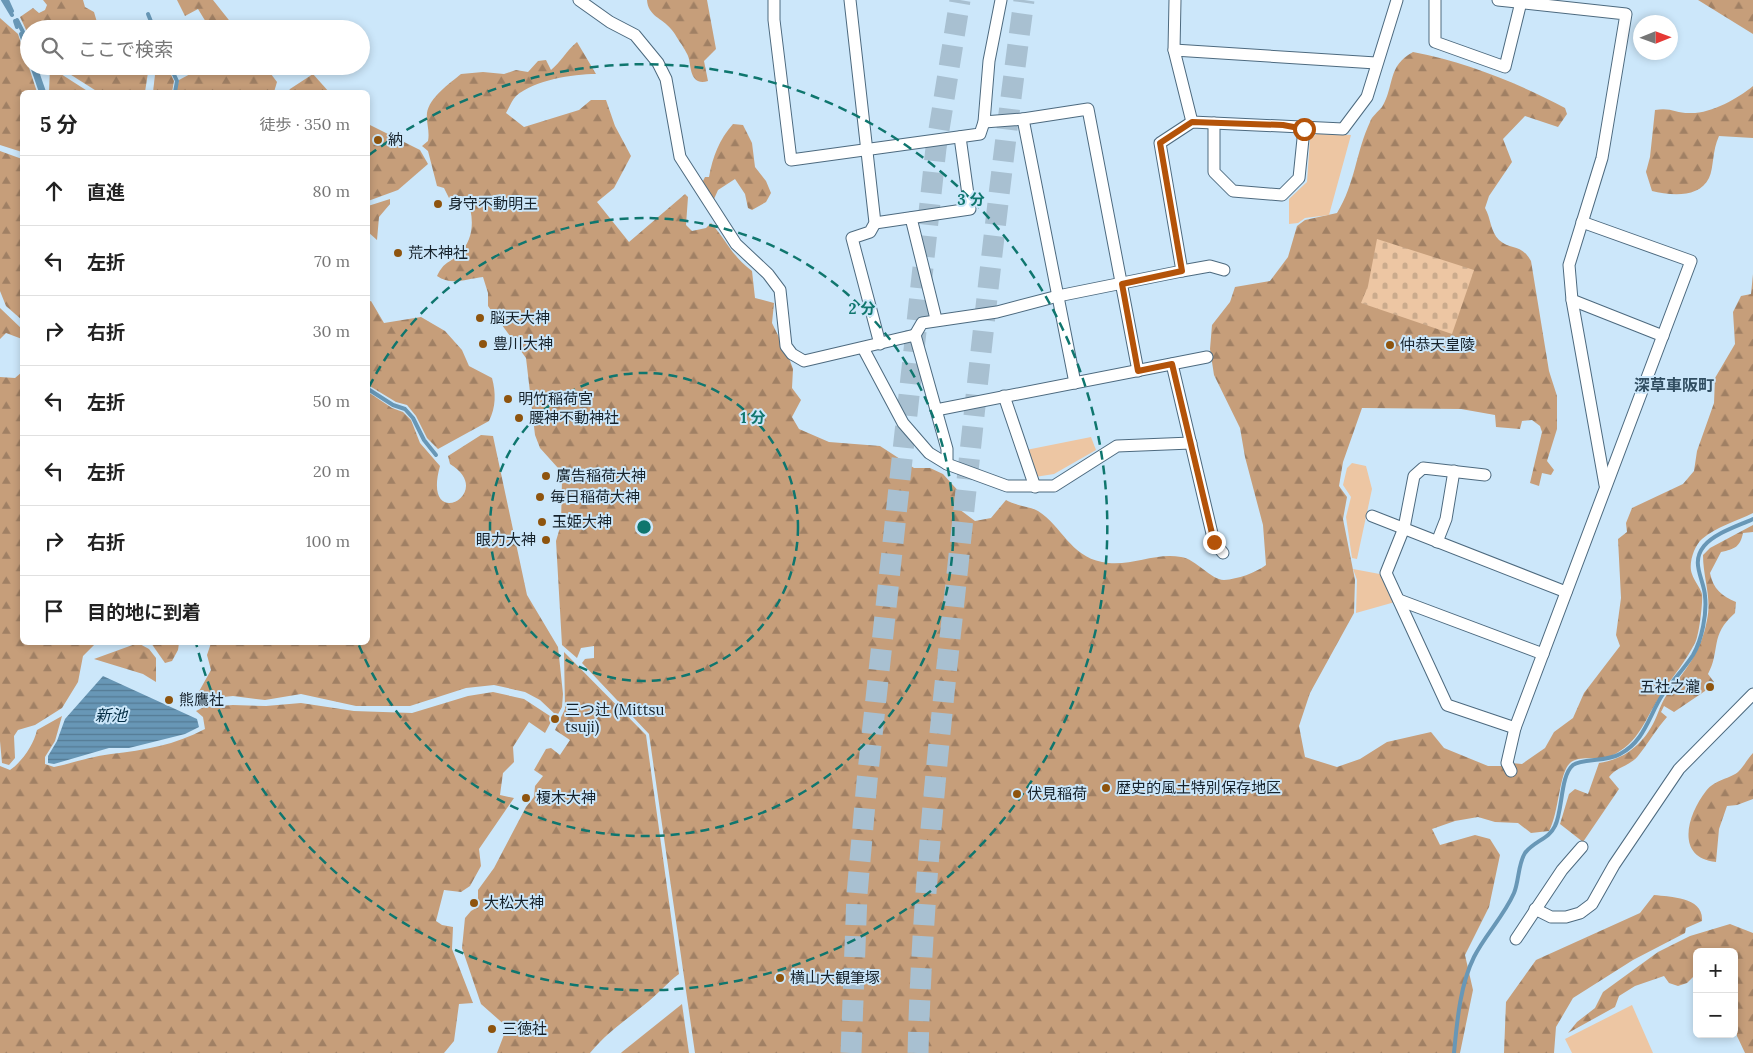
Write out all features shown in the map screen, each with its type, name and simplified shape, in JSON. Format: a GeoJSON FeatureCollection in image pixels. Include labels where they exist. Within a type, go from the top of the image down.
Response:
{"type":"FeatureCollection","features":[{"type":"Feature","properties":{"kind":"street"},"geometry":{"type":"LineString","coordinates":[[579,0],[610,22],[636,35],[658,63],[666,78],[680,157],[736,244],[768,274],[780,290],[786,346],[792,354],[804,362],[915,335],[922,323],[936,319],[998,312],[1058,296],[1210,266],[1224,270]]}},
{"type":"Feature","properties":{"kind":"street"},"geometry":{"type":"LineString","coordinates":[[774,0],[774,20],[791,160],[980,134],[984,122],[989,61],[1001,0]]}},
{"type":"Feature","properties":{"kind":"street"},"geometry":{"type":"LineString","coordinates":[[850,0],[875,223],[870,232],[852,238],[880,344]]}},
{"type":"Feature","properties":{"kind":"street"},"geometry":{"type":"LineString","coordinates":[[1174,0],[1174,50],[1192,122]]}},
{"type":"Feature","properties":{"kind":"street"},"geometry":{"type":"LineString","coordinates":[[1182,271],[1160,143],[1192,122],[1283,125],[1304,129],[1343,129],[1367,97],[1396,0]]}},
{"type":"Feature","properties":{"kind":"street"},"geometry":{"type":"LineString","coordinates":[[1436,0],[1435,42],[1505,66],[1521,2]]}},
{"type":"Feature","properties":{"kind":"street"},"geometry":{"type":"LineString","coordinates":[[1498,0],[1626,14],[1623,42],[1602,158],[1569,265],[1572,300],[1606,488]]}},
{"type":"Feature","properties":{"kind":"street"},"geometry":{"type":"LineString","coordinates":[[1611,0],[1611,12]]}},
{"type":"Feature","properties":{"kind":"street"},"geometry":{"type":"LineString","coordinates":[[1174,50],[1376,63]]}},
{"type":"Feature","properties":{"kind":"street"},"geometry":{"type":"LineString","coordinates":[[984,122],[1088,109],[1138,371]]}},
{"type":"Feature","properties":{"kind":"street"},"geometry":{"type":"LineString","coordinates":[[1023,118],[1075,383]]}},
{"type":"Feature","properties":{"kind":"street"},"geometry":{"type":"LineString","coordinates":[[1214,123],[1214,172],[1233,191],[1282,195],[1299,178],[1304,129]]}},
{"type":"Feature","properties":{"kind":"street"},"geometry":{"type":"LineString","coordinates":[[875,223],[970,209],[960,137]]}},
{"type":"Feature","properties":{"kind":"street"},"geometry":{"type":"LineString","coordinates":[[910,218],[936,319]]}},
{"type":"Feature","properties":{"kind":"street"},"geometry":{"type":"LineString","coordinates":[[1511,771],[1507,763],[1515,728],[1691,261],[1582,222]]}},
{"type":"Feature","properties":{"kind":"street"},"geometry":{"type":"LineString","coordinates":[[1572,300],[1663,336]]}},
{"type":"Feature","properties":{"kind":"street"},"geometry":{"type":"LineString","coordinates":[[915,335],[946,449],[947,464]]}},
{"type":"Feature","properties":{"kind":"street"},"geometry":{"type":"LineString","coordinates":[[863,348],[903,423],[929,453],[947,464],[1007,486],[1054,486],[1116,446],[1191,443]]}},
{"type":"Feature","properties":{"kind":"street"},"geometry":{"type":"LineString","coordinates":[[936,410],[1207,357]]}},
{"type":"Feature","properties":{"kind":"street"},"geometry":{"type":"LineString","coordinates":[[1172,364],[1214,542],[1223,553]]}},
{"type":"Feature","properties":{"kind":"street"},"geometry":{"type":"LineString","coordinates":[[1004,396],[1035,487]]}},
{"type":"Feature","properties":{"kind":"street"},"geometry":{"type":"LineString","coordinates":[[1485,475],[1423,468],[1414,476],[1404,528],[1386,573],[1447,705],[1515,728]]}},
{"type":"Feature","properties":{"kind":"street"},"geometry":{"type":"LineString","coordinates":[[1438,542],[1446,518],[1454,472]]}},
{"type":"Feature","properties":{"kind":"street"},"geometry":{"type":"LineString","coordinates":[[1372,516],[1566,592]]}},
{"type":"Feature","properties":{"kind":"street"},"geometry":{"type":"LineString","coordinates":[[1399,600],[1543,654]]}},
{"type":"Feature","properties":{"kind":"street"},"geometry":{"type":"LineString","coordinates":[[1535,909],[1546,915],[1566,918],[1580,913],[1592,904],[1618,859],[1679,770],[1753,694]]}},
{"type":"Feature","properties":{"kind":"street"},"geometry":{"type":"LineString","coordinates":[[1516,939],[1562,870],[1582,847]]}},
{"type":"Feature","properties":{"kind":"green space"},"geometry":{"type":"Polygon","coordinates":[[[43,0],[83,0],[85,7],[94,12],[96,20],[21,20],[20,17],[33,8],[39,13],[45,10],[47,5],[43,0]]]}},
{"type":"Feature","properties":{"kind":"green space"},"geometry":{"type":"Polygon","coordinates":[[[177,0],[213,0],[229,20],[205,20],[198,9],[185,16],[177,0]]]}},
{"type":"Feature","properties":{"kind":"green space"},"geometry":{"type":"Polygon","coordinates":[[[647,0],[707,0],[716,49],[704,61],[708,81],[702,82],[695,79],[682,45],[671,29],[650,10],[647,0]]]}},
{"type":"Feature","properties":{"kind":"green space"},"geometry":{"type":"Polygon","coordinates":[[[1698,0],[1753,0],[1753,34],[1698,0]]]}},
{"type":"Feature","properties":{"kind":"green space"},"geometry":{"type":"Polygon","coordinates":[[[0,18],[18,34],[20,40],[20,75],[31,75],[36,90],[20,90],[20,151],[0,145],[0,18]]]}},
{"type":"Feature","properties":{"kind":"green space"},"geometry":{"type":"Polygon","coordinates":[[[577,42],[596,74],[554,79],[533,86],[516,96],[506,113],[524,127],[579,110],[591,100],[606,100],[615,126],[631,156],[614,188],[597,202],[629,242],[685,194],[688,197],[686,225],[692,231],[706,228],[711,223],[734,253],[752,271],[755,298],[774,303],[772,323],[793,369],[792,388],[801,400],[792,417],[799,429],[829,442],[880,446],[914,468],[930,468],[943,474],[961,494],[959,509],[975,521],[991,518],[1006,500],[1038,511],[1054,524],[1074,547],[1091,559],[1102,562],[1122,563],[1161,557],[1181,557],[1192,561],[1214,577],[1224,580],[1246,575],[1266,565],[1263,525],[1245,457],[1240,428],[1214,375],[1210,349],[1212,325],[1230,302],[1235,287],[1270,281],[1288,257],[1297,226],[1305,220],[1337,213],[1348,191],[1361,145],[1371,120],[1386,99],[1399,63],[1413,52],[1452,61],[1491,74],[1565,108],[1567,114],[1558,127],[1525,116],[1503,139],[1512,162],[1489,196],[1485,208],[1494,233],[1499,240],[1520,249],[1531,261],[1549,371],[1557,396],[1557,429],[1547,461],[1554,470],[1551,475],[1542,473],[1539,486],[1530,483],[1542,432],[1540,426],[1532,420],[1522,421],[1520,429],[1496,427],[1495,415],[1461,409],[1362,408],[1343,462],[1339,486],[1347,497],[1343,519],[1355,580],[1354,613],[1310,693],[1299,726],[1305,757],[1337,767],[1360,759],[1387,742],[1431,732],[1444,748],[1488,766],[1510,766],[1511,763],[1522,764],[1545,748],[1554,732],[1573,718],[1584,693],[1620,646],[1616,635],[1621,598],[1618,539],[1627,532],[1626,523],[1632,508],[1683,484],[1694,471],[1697,451],[1714,403],[1715,378],[1735,344],[1733,312],[1741,296],[1751,294],[1753,274],[1753,513],[1708,535],[1699,542],[1694,551],[1691,560],[1691,570],[1701,591],[1702,598],[1698,634],[1691,650],[1662,693],[1641,729],[1629,744],[1621,751],[1606,758],[1574,760],[1566,768],[1549,831],[1531,833],[1518,823],[1495,822],[1478,817],[1455,821],[1432,829],[1440,845],[1475,835],[1490,839],[1500,855],[1489,907],[1465,955],[1473,990],[1460,1053],[695,1053],[649,734],[582,663],[585,659],[594,658],[594,646],[581,648],[577,658],[562,645],[556,541],[561,524],[562,480],[558,468],[540,448],[535,435],[526,358],[488,306],[488,293],[483,277],[448,281],[437,276],[468,242],[472,220],[467,198],[461,196],[449,198],[444,188],[437,186],[428,151],[422,146],[428,141],[427,113],[429,107],[441,91],[461,74],[483,72],[504,74],[516,70],[528,72],[538,61],[546,60],[551,70],[577,42]]]}},
{"type":"Feature","properties":{"kind":"green space"},"geometry":{"type":"Polygon","coordinates":[[[50,75],[62,75],[86,90],[49,90],[50,75]]]}},
{"type":"Feature","properties":{"kind":"green space"},"geometry":{"type":"Polygon","coordinates":[[[71,75],[148,75],[145,90],[95,90],[71,75]]]}},
{"type":"Feature","properties":{"kind":"green space"},"geometry":{"type":"Polygon","coordinates":[[[155,75],[171,75],[174,81],[172,90],[153,90],[155,75]]]}},
{"type":"Feature","properties":{"kind":"green space"},"geometry":{"type":"Polygon","coordinates":[[[188,75],[272,75],[277,82],[275,90],[176,90],[179,80],[188,75]]]}},
{"type":"Feature","properties":{"kind":"green space"},"geometry":{"type":"Polygon","coordinates":[[[314,75],[327,90],[289,90],[314,75]]]}},
{"type":"Feature","properties":{"kind":"green space"},"geometry":{"type":"Polygon","coordinates":[[[1753,86],[1753,138],[1719,136],[1709,178],[1698,189],[1683,194],[1667,194],[1652,191],[1646,172],[1650,157],[1655,110],[1665,109],[1689,113],[1706,111],[1732,101],[1753,86]]]}},
{"type":"Feature","properties":{"kind":"green space"},"geometry":{"type":"Polygon","coordinates":[[[733,124],[743,125],[752,143],[755,167],[766,181],[771,193],[766,202],[752,210],[748,208],[745,194],[735,179],[718,190],[714,199],[711,199],[704,190],[703,181],[705,177],[709,177],[717,149],[733,124]]]}},
{"type":"Feature","properties":{"kind":"green space"},"geometry":{"type":"Polygon","coordinates":[[[370,125],[420,150],[428,164],[398,190],[370,200],[370,125]]]}},
{"type":"Feature","properties":{"kind":"green space"},"geometry":{"type":"Polygon","coordinates":[[[1317,134],[1351,135],[1329,215],[1305,218],[1298,223],[1289,224],[1289,199],[1307,182],[1310,139],[1317,134]]]}},
{"type":"Feature","properties":{"kind":"green space"},"geometry":{"type":"Polygon","coordinates":[[[0,151],[20,158],[20,318],[6,306],[0,291],[0,151]]]}},
{"type":"Feature","properties":{"kind":"green space"},"geometry":{"type":"Polygon","coordinates":[[[390,199],[390,204],[379,217],[377,240],[370,234],[370,205],[390,199]]]}},
{"type":"Feature","properties":{"kind":"green space"},"geometry":{"type":"Polygon","coordinates":[[[1377,239],[1474,270],[1452,334],[1361,303],[1368,286],[1377,239]]]}},
{"type":"Feature","properties":{"kind":"green space"},"geometry":{"type":"Polygon","coordinates":[[[370,301],[384,323],[421,317],[445,331],[462,350],[469,366],[492,378],[495,400],[489,421],[438,449],[427,438],[416,416],[407,405],[396,402],[370,386],[370,301]]]}},
{"type":"Feature","properties":{"kind":"green space"},"geometry":{"type":"Polygon","coordinates":[[[0,308],[20,327],[20,338],[6,333],[0,339],[0,308]]]}},
{"type":"Feature","properties":{"kind":"green space"},"geometry":{"type":"Polygon","coordinates":[[[20,374],[20,645],[94,645],[83,656],[78,682],[62,708],[35,725],[18,730],[14,736],[15,758],[9,765],[2,763],[0,741],[0,377],[15,378],[20,374]]]}},
{"type":"Feature","properties":{"kind":"green space"},"geometry":{"type":"Polygon","coordinates":[[[370,393],[392,408],[403,412],[411,420],[420,443],[440,466],[437,487],[440,498],[447,503],[456,501],[463,495],[466,486],[463,475],[450,464],[448,456],[481,435],[493,436],[527,595],[558,647],[563,694],[562,707],[557,716],[540,700],[525,692],[494,685],[466,688],[410,706],[356,706],[301,694],[265,700],[233,696],[192,700],[197,695],[211,670],[207,655],[210,645],[370,645],[370,393]]]}},
{"type":"Feature","properties":{"kind":"green space"},"geometry":{"type":"Polygon","coordinates":[[[1091,437],[1096,450],[1054,474],[1035,477],[1026,450],[1091,437]]]}},
{"type":"Feature","properties":{"kind":"green space"},"geometry":{"type":"Polygon","coordinates":[[[1352,463],[1366,466],[1372,489],[1357,559],[1352,558],[1346,517],[1351,497],[1343,485],[1347,468],[1352,463]]]}},
{"type":"Feature","properties":{"kind":"green space"},"geometry":{"type":"Polygon","coordinates":[[[1753,525],[1753,532],[1743,533],[1736,547],[1721,552],[1710,573],[1716,588],[1726,597],[1736,602],[1735,613],[1727,621],[1718,636],[1714,658],[1708,674],[1714,682],[1705,691],[1674,712],[1664,706],[1661,712],[1667,717],[1642,751],[1635,759],[1615,771],[1609,777],[1619,789],[1583,842],[1560,824],[1569,794],[1575,789],[1588,794],[1599,763],[1624,755],[1649,732],[1664,699],[1686,669],[1701,642],[1708,612],[1703,555],[1710,548],[1753,525]]]}},
{"type":"Feature","properties":{"kind":"green space"},"geometry":{"type":"Polygon","coordinates":[[[1353,569],[1385,575],[1395,602],[1356,613],[1357,580],[1353,569]]]}},
{"type":"Feature","properties":{"kind":"green space"},"geometry":{"type":"Polygon","coordinates":[[[132,645],[142,645],[149,649],[156,658],[156,682],[143,674],[94,659],[132,645]]]}},
{"type":"Feature","properties":{"kind":"green space"},"geometry":{"type":"Polygon","coordinates":[[[152,645],[179,645],[172,661],[165,663],[152,645]]]}},
{"type":"Feature","properties":{"kind":"green space"},"geometry":{"type":"Polygon","coordinates":[[[564,652],[646,735],[679,974],[611,1032],[590,1053],[497,1053],[507,1027],[481,1004],[462,948],[465,918],[478,907],[478,890],[494,868],[526,807],[534,797],[535,786],[543,776],[534,770],[546,749],[551,748],[560,755],[570,740],[555,730],[565,709],[564,652]]]}},
{"type":"Feature","properties":{"kind":"green space"},"geometry":{"type":"Polygon","coordinates":[[[493,692],[524,699],[553,718],[545,733],[529,722],[513,747],[514,762],[503,773],[500,795],[514,798],[479,849],[481,866],[470,886],[461,892],[444,890],[436,921],[442,925],[453,927],[452,949],[473,1003],[459,1004],[454,1041],[444,1053],[0,1053],[0,766],[10,770],[19,762],[30,747],[37,730],[62,716],[55,741],[45,757],[45,764],[54,767],[97,756],[148,749],[194,735],[205,729],[203,717],[196,711],[204,707],[233,705],[266,706],[301,703],[354,711],[412,713],[468,696],[493,692]]]}},
{"type":"Feature","properties":{"kind":"green space"},"geometry":{"type":"Polygon","coordinates":[[[1753,753],[1753,799],[1737,805],[1727,806],[1719,829],[1716,862],[1703,858],[1694,852],[1688,833],[1694,811],[1710,787],[1736,774],[1753,753]]]}},
{"type":"Feature","properties":{"kind":"green space"},"geometry":{"type":"Polygon","coordinates":[[[1654,895],[1677,898],[1692,903],[1698,907],[1702,921],[1686,928],[1685,933],[1633,960],[1573,998],[1556,1027],[1554,1053],[1504,1053],[1506,1002],[1536,960],[1640,913],[1654,895]]]}},
{"type":"Feature","properties":{"kind":"green space"},"geometry":{"type":"Polygon","coordinates":[[[1730,924],[1753,933],[1753,1053],[1745,1053],[1738,1038],[1738,948],[1693,948],[1693,977],[1687,983],[1678,986],[1669,983],[1664,976],[1635,986],[1619,996],[1615,1007],[1568,1033],[1577,1022],[1595,1008],[1603,992],[1658,952],[1690,936],[1730,924]]]}},
{"type":"Feature","properties":{"kind":"green space"},"geometry":{"type":"Polygon","coordinates":[[[682,1004],[689,1053],[621,1053],[622,1052],[682,1004]]]}},
{"type":"Feature","properties":{"kind":"green space"},"geometry":{"type":"Polygon","coordinates":[[[1632,1005],[1653,1053],[1572,1053],[1565,1039],[1632,1005]]]}},
{"type":"Feature","properties":{"kind":"water","name":"新池"},"geometry":{"type":"Polygon","coordinates":[[[103,676],[197,719],[199,727],[185,734],[129,748],[109,748],[54,764],[48,763],[48,756],[57,741],[65,719],[103,676]]]}},
{"type":"Feature","properties":{"kind":"waterway"},"geometry":{"type":"LineString","coordinates":[[3,0],[12,15]]}},
{"type":"Feature","properties":{"kind":"waterway"},"geometry":{"type":"LineString","coordinates":[[7,0],[12,11]]}},
{"type":"Feature","properties":{"kind":"waterway"},"geometry":{"type":"LineString","coordinates":[[148,14],[150,20]]}},
{"type":"Feature","properties":{"kind":"waterway"},"geometry":{"type":"LineString","coordinates":[[17,20],[20,26]]}},
{"type":"Feature","properties":{"kind":"waterway"},"geometry":{"type":"LineString","coordinates":[[15,21],[17,27]]}},
{"type":"Feature","properties":{"kind":"waterway"},"geometry":{"type":"LineString","coordinates":[[35,75],[40,90]]}},
{"type":"Feature","properties":{"kind":"waterway"},"geometry":{"type":"LineString","coordinates":[[38,75],[43,90]]}},
{"type":"Feature","properties":{"kind":"waterway"},"geometry":{"type":"LineString","coordinates":[[174,75],[177,81],[175,90]]}},
{"type":"Feature","properties":{"kind":"waterway"},"geometry":{"type":"LineString","coordinates":[[370,390],[393,405],[405,409],[413,418],[424,440],[436,455]]}},
{"type":"Feature","properties":{"kind":"waterway"},"geometry":{"type":"LineString","coordinates":[[1454,1053],[1460,1004],[1469,968],[1478,949],[1505,910],[1514,893],[1525,853],[1549,834],[1555,826],[1569,770],[1573,765],[1582,761],[1608,758],[1620,754],[1628,749],[1641,735],[1658,702],[1690,660],[1699,642],[1705,610],[1704,590],[1698,565],[1700,552],[1714,537],[1753,519]]}},
{"type":"Feature","properties":{"kind":"tunnel"},"geometry":{"type":"LineString","coordinates":[[851,1053],[857,894],[867,781],[936,148],[960,0]]}},
{"type":"Feature","properties":{"kind":"tunnel"},"geometry":{"type":"LineString","coordinates":[[918,1053],[923,931],[938,748],[989,283],[1024,0]]}},
{"type":"Feature","properties":{"kind":"place","name":"納"},"geometry":{"type":"Point","coordinates":[378,140]}},
{"type":"Feature","properties":{"kind":"place","name":"身守不動明王"},"geometry":{"type":"Point","coordinates":[438,204]}},
{"type":"Feature","properties":{"kind":"place","name":"荒木神社"},"geometry":{"type":"Point","coordinates":[398,253]}},
{"type":"Feature","properties":{"kind":"place","name":"脳天大神"},"geometry":{"type":"Point","coordinates":[480,318]}},
{"type":"Feature","properties":{"kind":"place","name":"豊川大神"},"geometry":{"type":"Point","coordinates":[483,344]}},
{"type":"Feature","properties":{"kind":"place","name":"仲恭天皇陵"},"geometry":{"type":"Point","coordinates":[1390,345]}},
{"type":"Feature","properties":{"kind":"place","name":"明竹稲荷宮"},"geometry":{"type":"Point","coordinates":[508,399]}},
{"type":"Feature","properties":{"kind":"place","name":"腰神不動神社"},"geometry":{"type":"Point","coordinates":[519,418]}},
{"type":"Feature","properties":{"kind":"place","name":"廣告稲荷大神"},"geometry":{"type":"Point","coordinates":[546,476]}},
{"type":"Feature","properties":{"kind":"place","name":"毎日稲荷大神"},"geometry":{"type":"Point","coordinates":[540,497]}},
{"type":"Feature","properties":{"kind":"place","name":"玉姫大神"},"geometry":{"type":"Point","coordinates":[542,522]}},
{"type":"Feature","properties":{"kind":"place","name":"眼力大神"},"geometry":{"type":"Point","coordinates":[546,540]}},
{"type":"Feature","properties":{"kind":"place","name":"五社之瀧"},"geometry":{"type":"Point","coordinates":[1710,687]}},
{"type":"Feature","properties":{"kind":"place","name":"熊鷹社"},"geometry":{"type":"Point","coordinates":[169,700]}},
{"type":"Feature","properties":{"kind":"place","name":"三つ辻 (Mittsu tsuji)"},"geometry":{"type":"Point","coordinates":[555,719]}},
{"type":"Feature","properties":{"kind":"place","name":"歴史的風土特別保存地区"},"geometry":{"type":"Point","coordinates":[1106,788]}},
{"type":"Feature","properties":{"kind":"place","name":"伏見稲荷"},"geometry":{"type":"Point","coordinates":[1017,794]}},
{"type":"Feature","properties":{"kind":"place","name":"榎木大神"},"geometry":{"type":"Point","coordinates":[526,798]}},
{"type":"Feature","properties":{"kind":"place","name":"大松大神"},"geometry":{"type":"Point","coordinates":[474,903]}},
{"type":"Feature","properties":{"kind":"place","name":"横山大観筆塚"},"geometry":{"type":"Point","coordinates":[780,978]}},
{"type":"Feature","properties":{"kind":"place","name":"三徳社"},"geometry":{"type":"Point","coordinates":[492,1029]}},
{"type":"Feature","properties":{"kind":"district","name":"深草車阪町"},"geometry":{"type":"Point","coordinates":[1674,385]}},
{"type":"Feature","properties":{"kind":"route"},"geometry":{"type":"LineString","coordinates":[[1214,542],[1172,364],[1138,371],[1122,284],[1182,271],[1160,143],[1192,122],[1283,125],[1304,129]]}}]}
